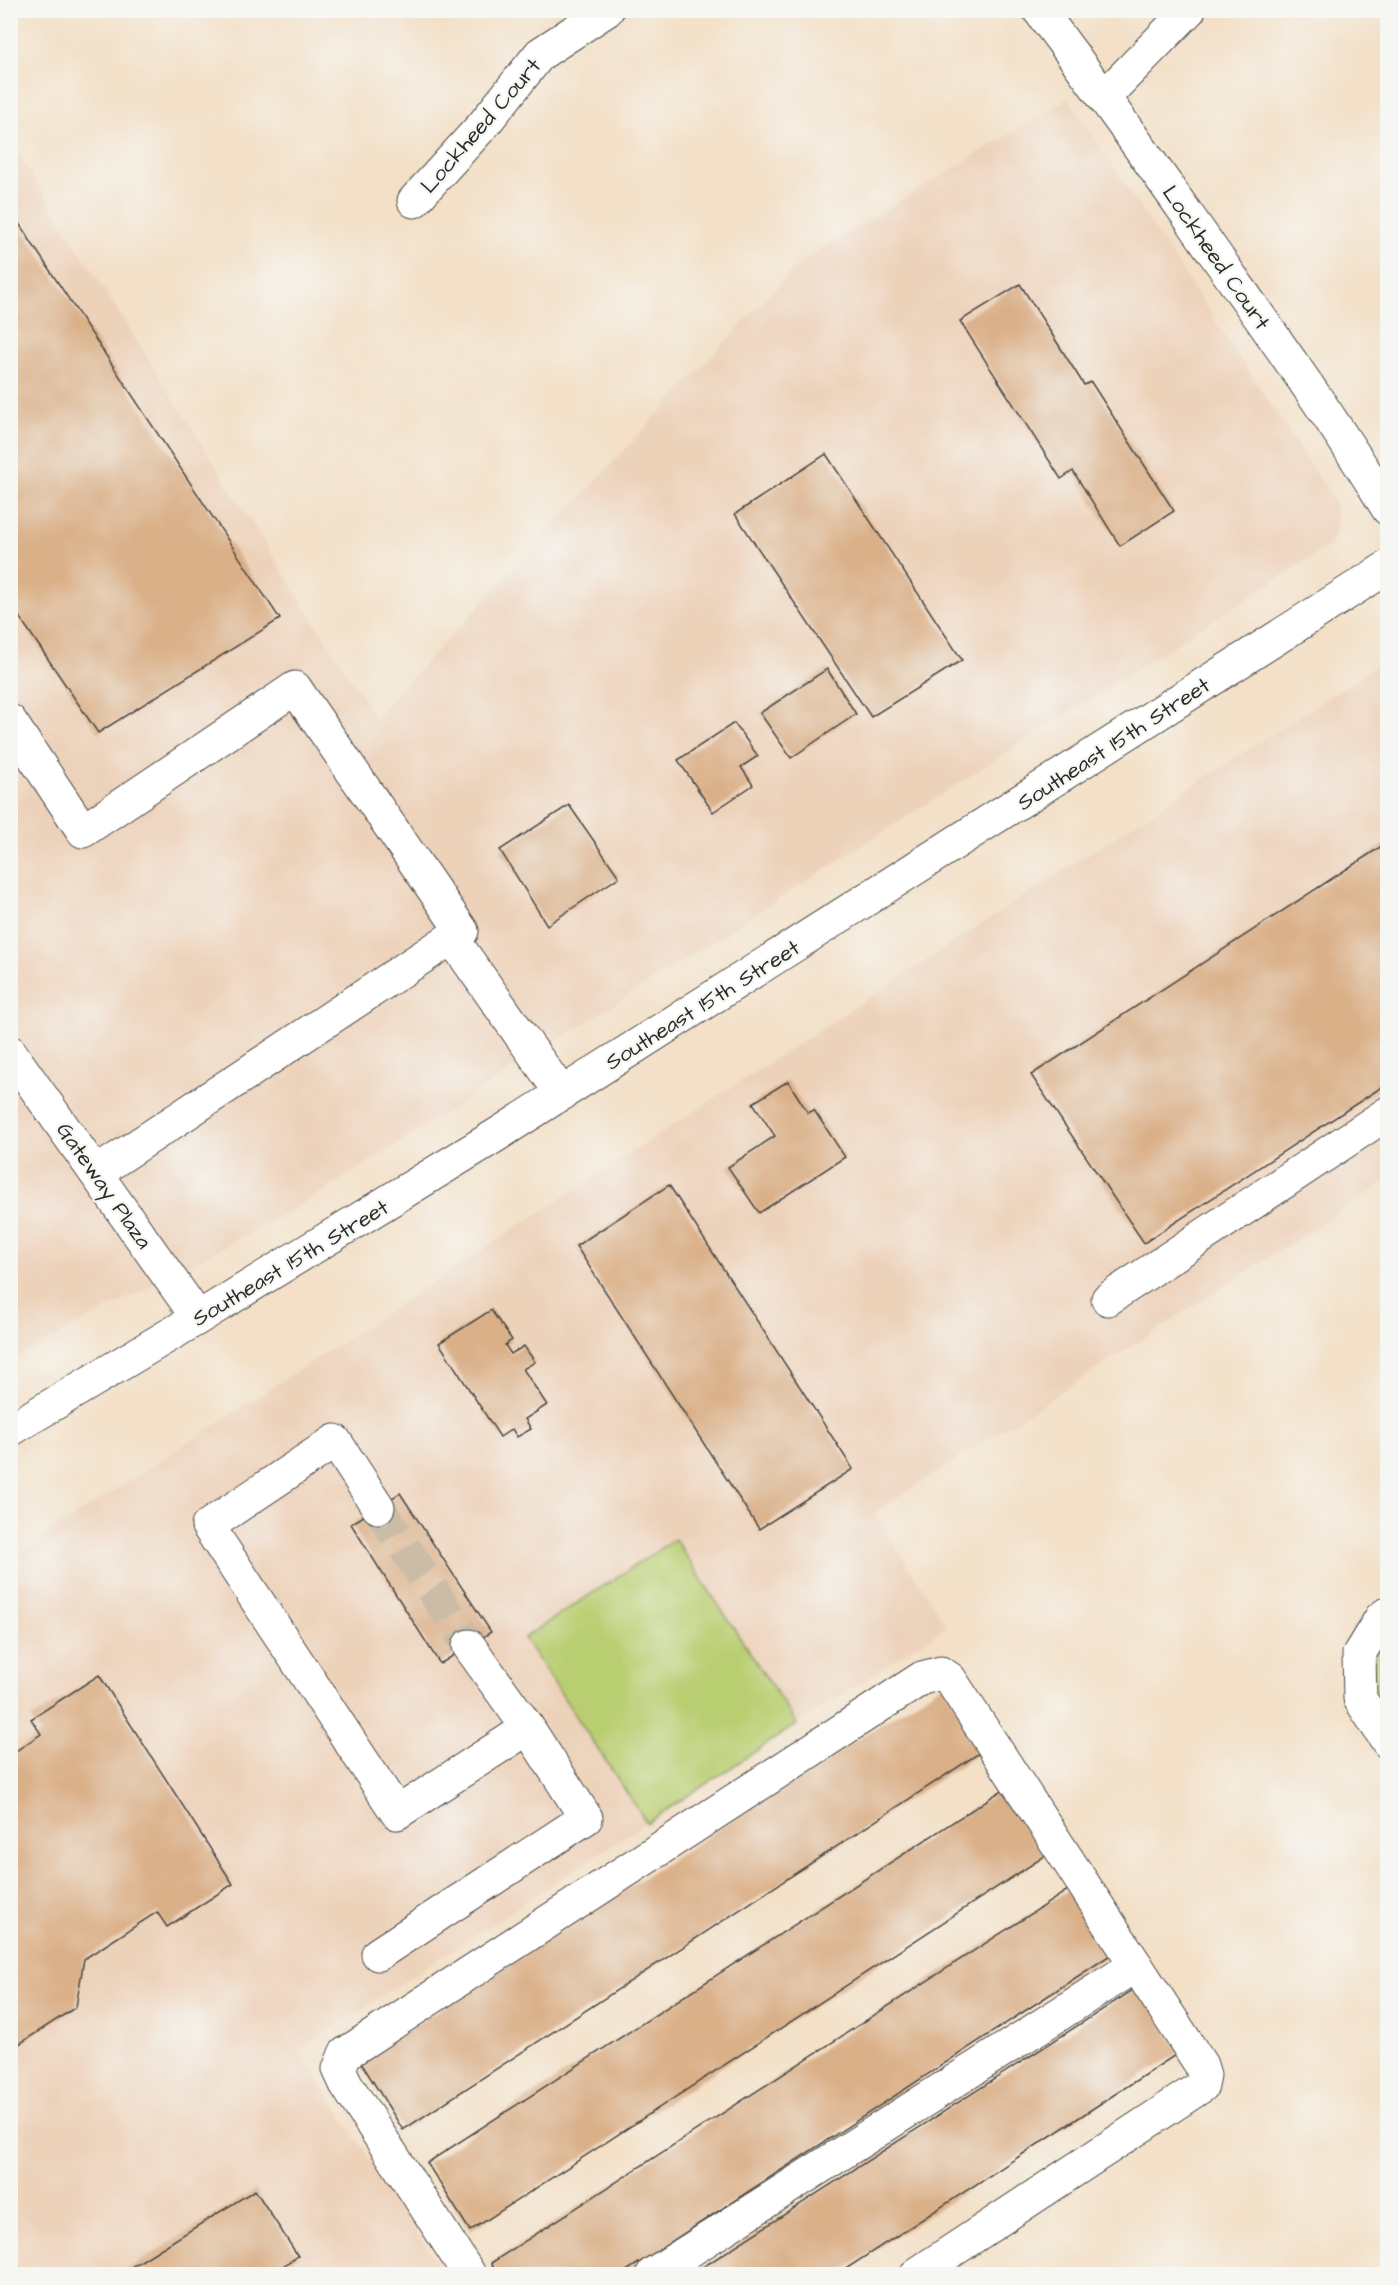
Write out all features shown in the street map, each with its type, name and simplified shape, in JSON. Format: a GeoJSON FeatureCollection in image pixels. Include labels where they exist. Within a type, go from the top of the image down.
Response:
{"type":"FeatureCollection","features":[{"type":"Feature","properties":{"kind":"main road","name":"Lockheed Court"},"geometry":{"type":"LineString","coordinates":[[414,201],[484,124],[540,54],[607,10]]}},
{"type":"Feature","properties":{"kind":"main road","name":"Lockheed Court"},"geometry":{"type":"LineString","coordinates":[[1039,10],[1104,96],[1354,456],[1388,509]]}},
{"type":"Feature","properties":{"kind":"main road"},"geometry":{"type":"LineString","coordinates":[[1104,96],[1189,10]]}},
{"type":"Feature","properties":{"kind":"main road","name":"Southeast 15th Street"},"geometry":{"type":"LineString","coordinates":[[10,1430],[198,1318],[562,1094],[1388,567]]}},
{"type":"Feature","properties":{"kind":"main road"},"geometry":{"type":"LineString","coordinates":[[10,721],[83,831],[296,688],[462,931],[96,1173]]}},
{"type":"Feature","properties":{"kind":"main road"},"geometry":{"type":"LineString","coordinates":[[452,938],[562,1094]]}},
{"type":"Feature","properties":{"kind":"main road","name":"Gateway Plaza"},"geometry":{"type":"LineString","coordinates":[[10,1052],[198,1318]]}},
{"type":"Feature","properties":{"kind":"main road"},"geometry":{"type":"LineString","coordinates":[[1108,1299],[1388,1113]]}},
{"type":"Feature","properties":{"kind":"main road"},"geometry":{"type":"LineString","coordinates":[[378,1507],[335,1441],[208,1527],[397,1812],[528,1728]]}},
{"type":"Feature","properties":{"kind":"main road"},"geometry":{"type":"LineString","coordinates":[[1388,1613],[1380,1618],[1359,1654],[1360,1699],[1388,1742]]}},
{"type":"Feature","properties":{"kind":"main road"},"geometry":{"type":"LineString","coordinates":[[378,1954],[586,1818],[528,1728],[469,1646]]}},
{"type":"Feature","properties":{"kind":"main road"},"geometry":{"type":"LineString","coordinates":[[469,2274],[345,2085],[339,2069],[345,2054],[921,1678],[941,1674],[950,1679],[1201,2065],[1204,2075],[1202,2086],[917,2274]]}},
{"type":"Feature","properties":{"kind":"main road"},"geometry":{"type":"LineString","coordinates":[[653,2274],[1136,1965]]}},
{"type":"Feature","properties":{"kind":"shaded area"},"geometry":{"type":"Polygon","coordinates":[[[1068,98],[1334,501],[1337,525],[1330,545],[305,1203],[11,1361],[10,141],[375,717],[799,263],[1068,98]]]}},
{"type":"Feature","properties":{"kind":"shaded area"},"geometry":{"type":"Polygon","coordinates":[[[1387,659],[1387,1181],[874,1513],[947,1626],[299,2050],[444,2274],[11,2274],[11,1558],[1387,659]]]}},
{"type":"Feature","properties":{"kind":"green space"},"geometry":{"type":"Polygon","coordinates":[[[675,1539],[797,1724],[647,1823],[524,1638],[675,1539]]]}},
{"type":"Feature","properties":{"kind":"green space"},"geometry":{"type":"Polygon","coordinates":[[[1387,1629],[1387,1728],[1370,1701],[1369,1668],[1387,1629]]]}},
{"type":"Feature","properties":{"kind":"building"},"geometry":{"type":"Polygon","coordinates":[[[10,210],[280,619],[98,733],[10,603],[10,210]]]}},
{"type":"Feature","properties":{"kind":"building"},"geometry":{"type":"Polygon","coordinates":[[[1020,284],[1084,385],[1091,382],[1174,511],[1120,546],[1073,471],[1061,479],[960,321],[1020,284]]]}},
{"type":"Feature","properties":{"kind":"building"},"geometry":{"type":"Polygon","coordinates":[[[826,454],[962,660],[871,717],[735,514],[826,454]]]}},
{"type":"Feature","properties":{"kind":"building"},"geometry":{"type":"Polygon","coordinates":[[[827,669],[856,714],[791,758],[760,713],[827,669]]]}},
{"type":"Feature","properties":{"kind":"building"},"geometry":{"type":"Polygon","coordinates":[[[734,723],[758,756],[741,767],[753,785],[713,812],[678,760],[734,723]]]}},
{"type":"Feature","properties":{"kind":"building"},"geometry":{"type":"Polygon","coordinates":[[[569,805],[619,877],[547,925],[500,850],[569,805]]]}},
{"type":"Feature","properties":{"kind":"building"},"geometry":{"type":"Polygon","coordinates":[[[1388,842],[1388,1083],[1144,1243],[1031,1075],[1388,842]]]}},
{"type":"Feature","properties":{"kind":"building"},"geometry":{"type":"Polygon","coordinates":[[[788,1081],[808,1113],[814,1110],[845,1157],[759,1213],[728,1167],[775,1136],[753,1103],[788,1081]]]}},
{"type":"Feature","properties":{"kind":"building"},"geometry":{"type":"Polygon","coordinates":[[[669,1185],[853,1469],[759,1529],[576,1246],[669,1185]]]}},
{"type":"Feature","properties":{"kind":"building"},"geometry":{"type":"Polygon","coordinates":[[[491,1310],[512,1340],[505,1345],[511,1354],[524,1346],[535,1362],[523,1369],[547,1405],[525,1419],[531,1429],[517,1437],[512,1429],[500,1437],[439,1343],[491,1310]]]}},
{"type":"Feature","properties":{"kind":"building"},"geometry":{"type":"Polygon","coordinates":[[[400,1493],[491,1632],[440,1664],[351,1524],[400,1493]]]}},
{"type":"Feature","properties":{"kind":"building"},"geometry":{"type":"Polygon","coordinates":[[[99,1675],[233,1884],[167,1927],[157,1912],[84,1959],[76,2007],[10,2050],[10,1755],[41,1734],[31,1719],[99,1675]]]}},
{"type":"Feature","properties":{"kind":"building"},"geometry":{"type":"Polygon","coordinates":[[[943,1684],[984,1750],[403,2130],[360,2061],[943,1684]]]}},
{"type":"Feature","properties":{"kind":"building"},"geometry":{"type":"Polygon","coordinates":[[[1010,1785],[1051,1852],[470,2231],[427,2163],[1010,1785]]]}},
{"type":"Feature","properties":{"kind":"building"},"geometry":{"type":"Polygon","coordinates":[[[1074,1886],[1115,1952],[622,2274],[498,2274],[491,2263],[1074,1886]]]}},
{"type":"Feature","properties":{"kind":"building"},"geometry":{"type":"Polygon","coordinates":[[[1139,1986],[1180,2052],[838,2274],[692,2274],[1139,1986]]]}},
{"type":"Feature","properties":{"kind":"building"},"geometry":{"type":"Polygon","coordinates":[[[255,2190],[298,2256],[271,2274],[120,2274],[255,2190]]]}},
{"type":"Feature","properties":{"kind":"tunnel"},"geometry":{"type":"LineString","coordinates":[[378,1507],[469,1646]]}}]}
